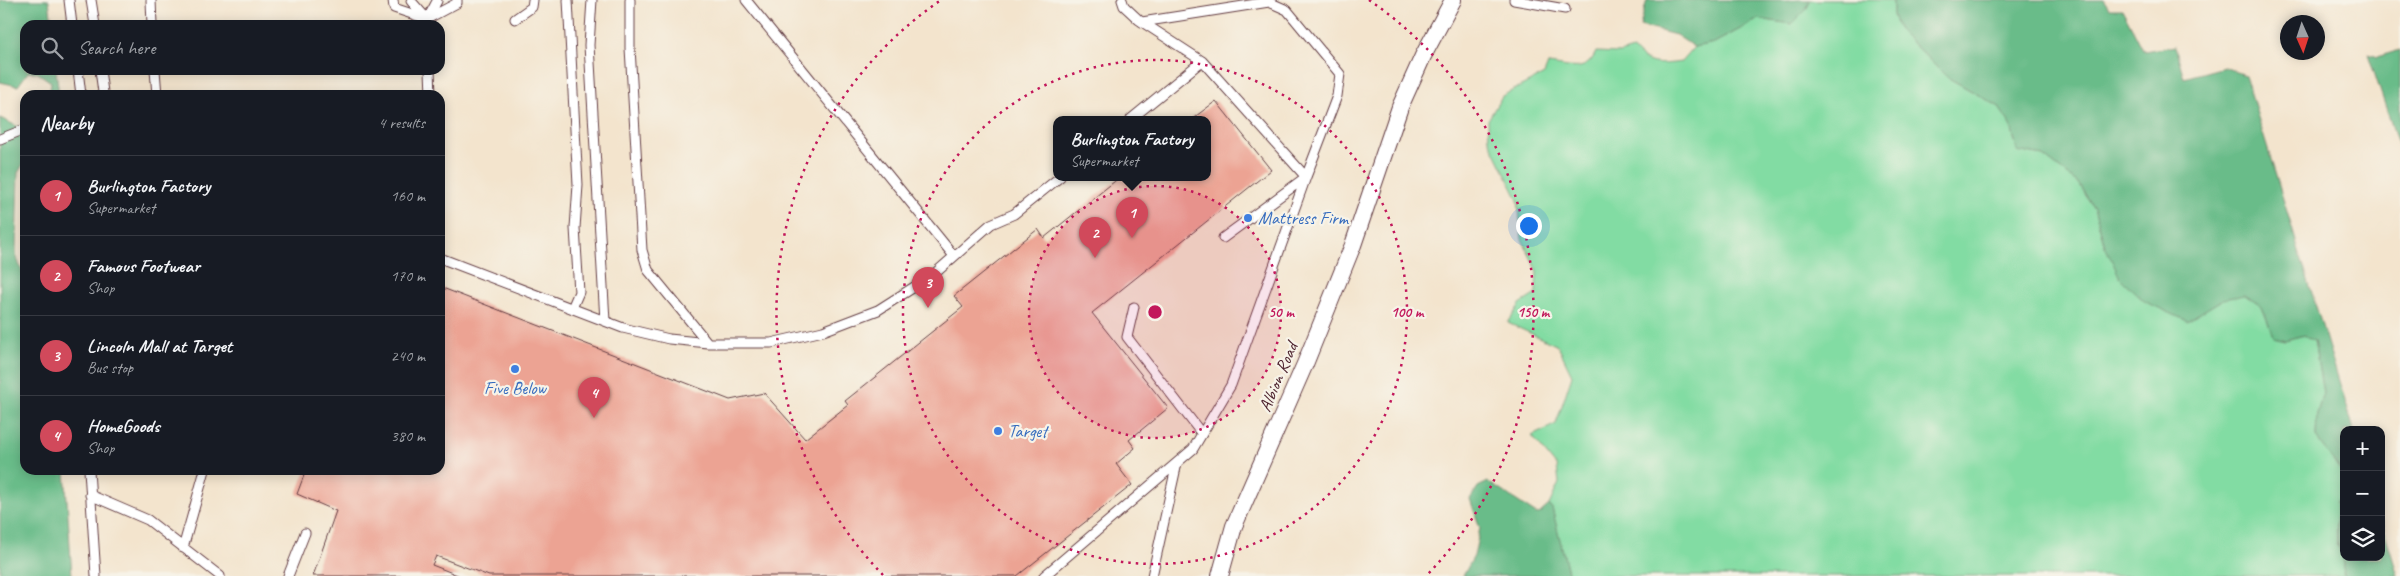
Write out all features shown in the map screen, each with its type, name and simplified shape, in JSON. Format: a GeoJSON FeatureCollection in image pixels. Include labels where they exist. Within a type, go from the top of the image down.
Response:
{"type":"FeatureCollection","features":[{"type":"Feature","properties":{"kind":"street","name":"Albion Road"},"geometry":{"type":"LineString","coordinates":[[1220,576],[1234,526],[1305,364],[1353,245],[1400,107],[1422,56],[1453,0]]}},
{"type":"Feature","properties":{"kind":"lane"},"geometry":{"type":"LineString","coordinates":[[69,0],[71,20]]}},
{"type":"Feature","properties":{"kind":"lane"},"geometry":{"type":"LineString","coordinates":[[91,0],[94,20]]}},
{"type":"Feature","properties":{"kind":"lane"},"geometry":{"type":"LineString","coordinates":[[151,0],[152,20]]}},
{"type":"Feature","properties":{"kind":"lane"},"geometry":{"type":"LineString","coordinates":[[393,0],[394,8],[422,20]]}},
{"type":"Feature","properties":{"kind":"lane"},"geometry":{"type":"LineString","coordinates":[[430,20],[457,3],[457,0]]}},
{"type":"Feature","properties":{"kind":"lane"},"geometry":{"type":"LineString","coordinates":[[515,19],[532,7],[533,0]]}},
{"type":"Feature","properties":{"kind":"lane"},"geometry":{"type":"LineString","coordinates":[[568,0],[578,185],[575,228],[579,292],[572,308]]}},
{"type":"Feature","properties":{"kind":"lane"},"geometry":{"type":"LineString","coordinates":[[592,0],[589,45],[605,320]]}},
{"type":"Feature","properties":{"kind":"lane"},"geometry":{"type":"LineString","coordinates":[[630,0],[630,48],[642,250],[648,270],[708,343]]}},
{"type":"Feature","properties":{"kind":"lane"},"geometry":{"type":"LineString","coordinates":[[746,0],[954,256]]}},
{"type":"Feature","properties":{"kind":"lane"},"geometry":{"type":"LineString","coordinates":[[1122,0],[1124,6],[1142,22],[1202,61],[1306,177]]}},
{"type":"Feature","properties":{"kind":"lane"},"geometry":{"type":"LineString","coordinates":[[1514,0],[1565,9]]}},
{"type":"Feature","properties":{"kind":"lane"},"geometry":{"type":"LineString","coordinates":[[411,1],[425,20]]}},
{"type":"Feature","properties":{"kind":"lane"},"geometry":{"type":"LineString","coordinates":[[428,20],[437,1]]}},
{"type":"Feature","properties":{"kind":"lane"},"geometry":{"type":"LineString","coordinates":[[1044,576],[1193,449],[1231,386],[1337,96],[1340,74],[1287,10],[1269,1],[1142,22]]}},
{"type":"Feature","properties":{"kind":"lane"},"geometry":{"type":"LineString","coordinates":[[1135,116],[1202,61]]}},
{"type":"Feature","properties":{"kind":"lane"},"geometry":{"type":"LineString","coordinates":[[79,75],[80,90]]}},
{"type":"Feature","properties":{"kind":"lane"},"geometry":{"type":"LineString","coordinates":[[101,75],[103,90]]}},
{"type":"Feature","properties":{"kind":"lane"},"geometry":{"type":"LineString","coordinates":[[155,75],[157,90]]}},
{"type":"Feature","properties":{"kind":"lane"},"geometry":{"type":"LineString","coordinates":[[430,75],[431,90]]}},
{"type":"Feature","properties":{"kind":"lane"},"geometry":{"type":"LineString","coordinates":[[0,139],[20,131]]}},
{"type":"Feature","properties":{"kind":"lane"},"geometry":{"type":"LineString","coordinates":[[1222,238],[1306,177]]}},
{"type":"Feature","properties":{"kind":"lane"},"geometry":{"type":"LineString","coordinates":[[445,260],[623,328],[668,339],[708,343],[771,343],[823,331],[878,310],[912,290],[991,224],[1018,211],[1055,181]]}},
{"type":"Feature","properties":{"kind":"lane"},"geometry":{"type":"LineString","coordinates":[[1134,307],[1127,337],[1202,434]]}},
{"type":"Feature","properties":{"kind":"lane"},"geometry":{"type":"LineString","coordinates":[[1152,576],[1177,463]]}},
{"type":"Feature","properties":{"kind":"lane"},"geometry":{"type":"LineString","coordinates":[[88,475],[96,576]]}},
{"type":"Feature","properties":{"kind":"lane"},"geometry":{"type":"LineString","coordinates":[[183,548],[204,475]]}},
{"type":"Feature","properties":{"kind":"lane"},"geometry":{"type":"LineString","coordinates":[[90,495],[148,520],[183,548],[208,572],[220,576]]}},
{"type":"Feature","properties":{"kind":"lane"},"geometry":{"type":"LineString","coordinates":[[288,576],[305,533]]}},
{"type":"Feature","properties":{"kind":"green space"},"geometry":{"type":"Polygon","coordinates":[[[0,0],[49,0],[51,20],[20,20],[20,75],[26,75],[18,86],[0,82],[0,0]]]}},
{"type":"Feature","properties":{"kind":"green space"},"geometry":{"type":"Polygon","coordinates":[[[1647,0],[1810,0],[1806,10],[1792,24],[1759,19],[1714,43],[1694,47],[1676,35],[1640,26],[1647,0]]]}},
{"type":"Feature","properties":{"kind":"green space"},"geometry":{"type":"Polygon","coordinates":[[[1810,0],[1893,0],[1893,15],[1899,30],[1947,77],[1998,106],[2011,125],[2017,151],[2043,156],[2078,183],[2094,208],[2105,246],[2187,320],[2223,299],[2245,294],[2262,307],[2274,337],[2285,340],[2304,335],[2314,341],[2323,393],[2317,414],[2316,437],[2340,470],[2340,498],[2336,501],[2337,541],[2340,551],[2340,561],[2343,561],[2344,564],[2343,576],[1569,576],[1552,509],[1549,505],[1559,483],[1557,467],[1532,436],[1556,424],[1572,375],[1558,346],[1508,323],[1520,304],[1536,294],[1537,271],[1522,239],[1518,200],[1489,140],[1488,120],[1502,96],[1544,74],[1548,64],[1570,67],[1582,66],[1592,59],[1596,52],[1620,53],[1633,49],[1643,59],[1654,63],[1681,62],[1694,47],[1714,43],[1759,19],[1792,24],[1806,10],[1810,0]]]}},
{"type":"Feature","properties":{"kind":"green space"},"geometry":{"type":"Polygon","coordinates":[[[1893,0],[2103,0],[2109,9],[2122,9],[2144,51],[2175,46],[2184,78],[2224,67],[2245,75],[2353,426],[2340,426],[2340,470],[2316,437],[2317,414],[2323,393],[2314,341],[2304,335],[2285,340],[2274,337],[2262,307],[2245,295],[2223,299],[2187,321],[2144,301],[2120,278],[2105,246],[2094,208],[2078,183],[2043,156],[2017,151],[2011,125],[1998,106],[1947,77],[1899,30],[1893,15],[1893,0]]]}},
{"type":"Feature","properties":{"kind":"green space"},"geometry":{"type":"Polygon","coordinates":[[[2400,50],[2400,150],[2368,54],[2377,57],[2400,50]]]}},
{"type":"Feature","properties":{"kind":"green space"},"geometry":{"type":"Polygon","coordinates":[[[41,75],[57,75],[58,90],[49,90],[51,82],[41,75]]]}},
{"type":"Feature","properties":{"kind":"green space"},"geometry":{"type":"Polygon","coordinates":[[[0,118],[20,128],[16,255],[20,266],[20,475],[65,475],[72,576],[0,576],[0,118]]]}},
{"type":"Feature","properties":{"kind":"green space"},"geometry":{"type":"Polygon","coordinates":[[[1488,482],[1535,513],[1539,514],[1549,505],[1552,508],[1569,576],[1463,576],[1474,556],[1480,528],[1470,499],[1478,487],[1488,482]]]}},
{"type":"Feature","properties":{"kind":"green space"},"geometry":{"type":"Polygon","coordinates":[[[2340,498],[2340,551],[2337,541],[2336,501],[2340,498]]]}},
{"type":"Feature","properties":{"kind":"green space"},"geometry":{"type":"Polygon","coordinates":[[[2385,533],[2398,576],[2343,576],[2343,561],[2385,561],[2385,533]]]}},
{"type":"Feature","properties":{"kind":"building"},"geometry":{"type":"Polygon","coordinates":[[[1216,101],[1271,170],[1092,313],[1168,408],[1129,440],[1135,448],[1116,464],[1132,485],[1017,576],[489,576],[436,556],[432,565],[460,576],[313,576],[336,511],[297,494],[304,475],[445,475],[445,289],[730,400],[764,393],[805,439],[848,405],[845,401],[963,307],[954,296],[1038,229],[1044,238],[1115,181],[1211,181],[1211,116],[1196,116],[1216,101]]]}},
{"type":"Feature","properties":{"kind":"place","name":"Mattress Firm"},"geometry":{"type":"Point","coordinates":[1248,218]}},
{"type":"Feature","properties":{"kind":"place","name":"Burlington Factory"},"geometry":{"type":"Point","coordinates":[1132,238]}},
{"type":"Feature","properties":{"kind":"place","name":"Famous Footwear"},"geometry":{"type":"Point","coordinates":[1095,258]}},
{"type":"Feature","properties":{"kind":"place","name":"Lincoln Mall at Target"},"geometry":{"type":"Point","coordinates":[928,308]}},
{"type":"Feature","properties":{"kind":"place","name":"Five Below"},"geometry":{"type":"Point","coordinates":[515,369]}},
{"type":"Feature","properties":{"kind":"place","name":"HomeGoods"},"geometry":{"type":"Point","coordinates":[594,418]}},
{"type":"Feature","properties":{"kind":"place","name":"Target"},"geometry":{"type":"Point","coordinates":[998,431]}}]}
